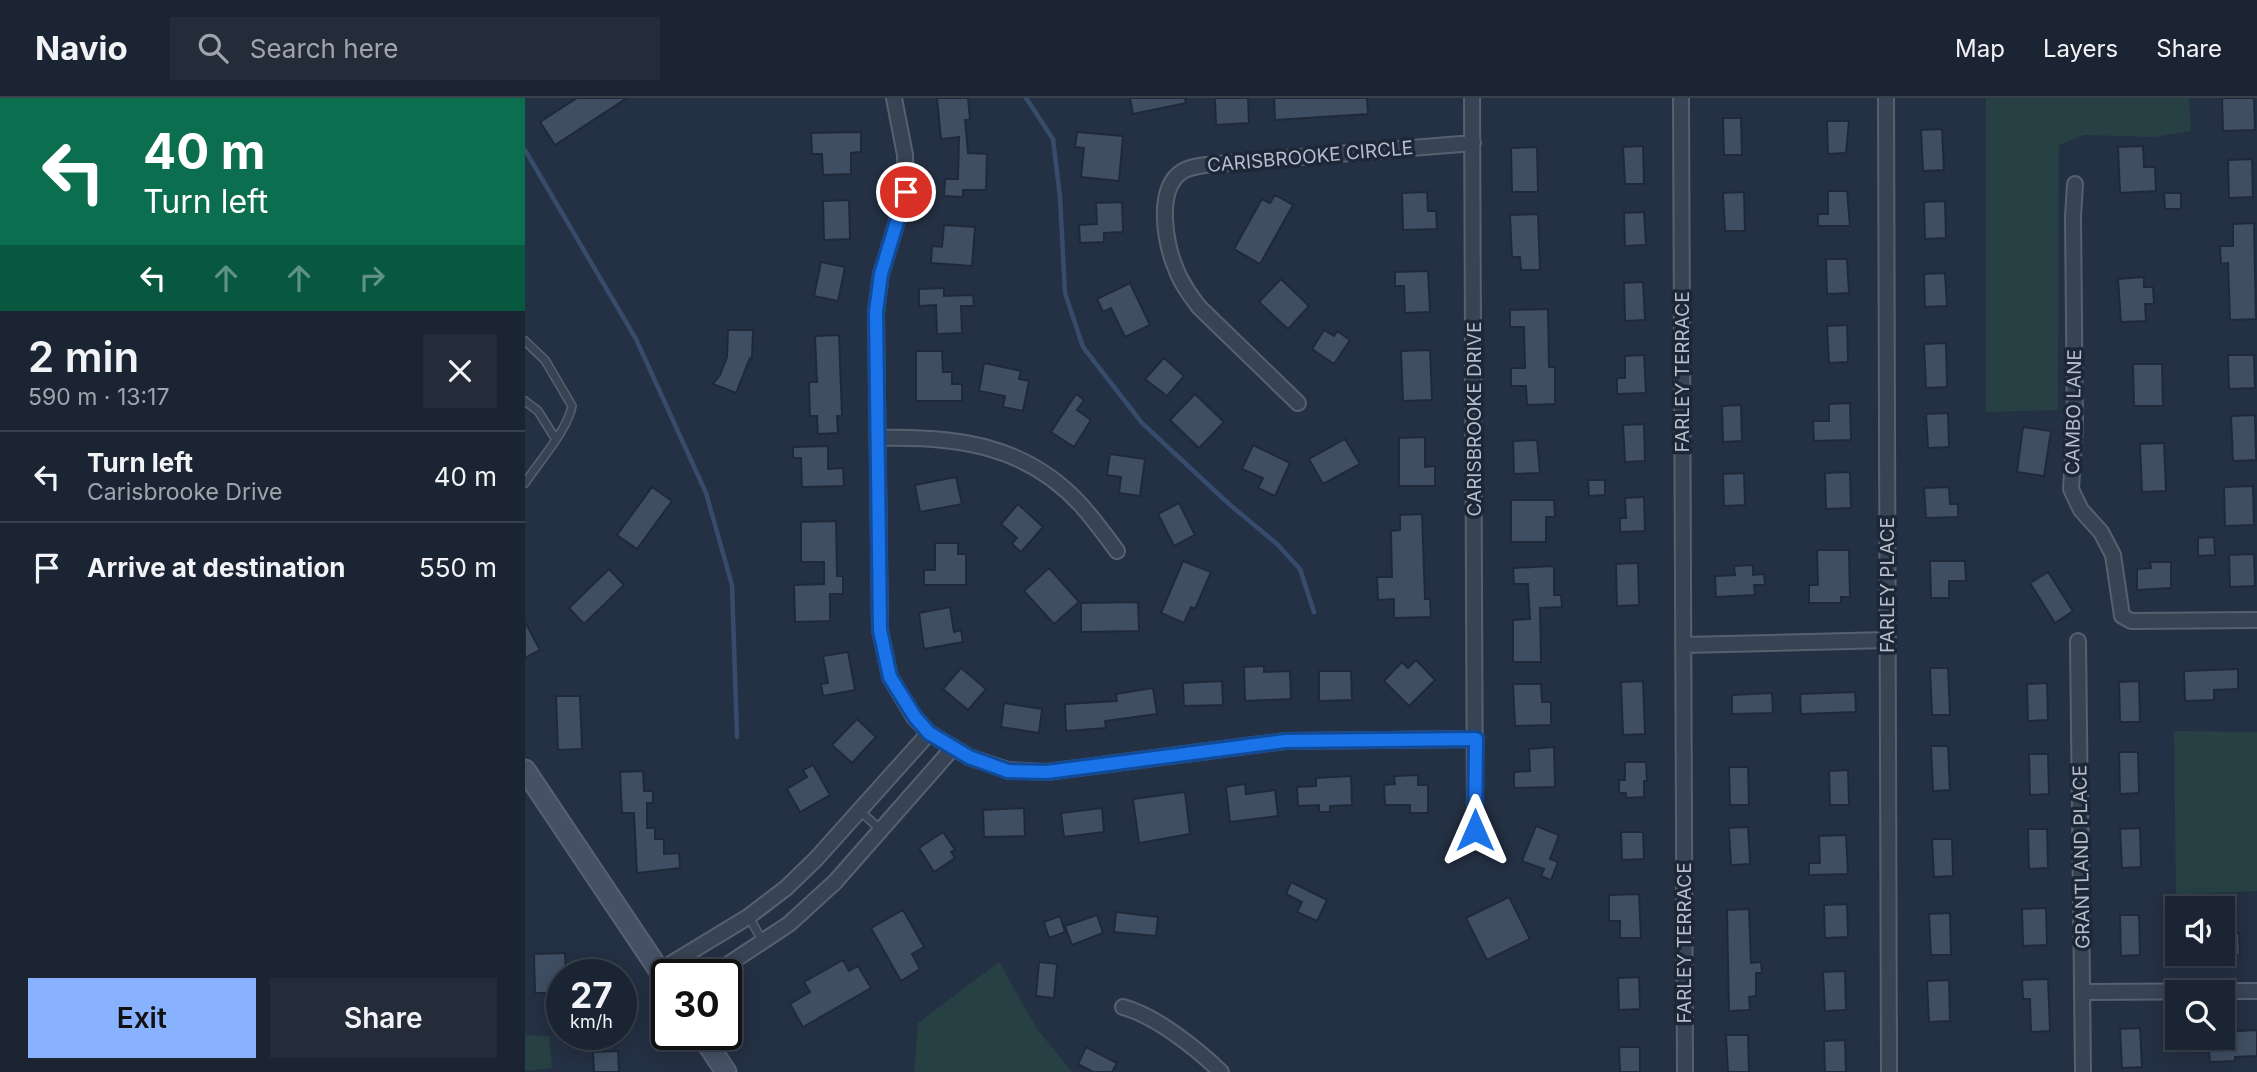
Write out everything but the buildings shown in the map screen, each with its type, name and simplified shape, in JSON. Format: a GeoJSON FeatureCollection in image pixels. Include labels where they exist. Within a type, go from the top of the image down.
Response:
{"type":"FeatureCollection","features":[{"type":"Feature","properties":{"kind":"street"},"geometry":{"type":"LineString","coordinates":[[894,98],[903,137],[907,173],[906,192],[878,291],[876,312],[880,630],[890,677],[929,733],[952,749],[999,768],[1028,773],[1285,741],[1476,739]]}},
{"type":"Feature","properties":{"kind":"street","name":"CARISBROOKE DRIVE"},"geometry":{"type":"LineString","coordinates":[[1472,98],[1475,830]]}},
{"type":"Feature","properties":{"kind":"street","name":"FARLEY TERRACE"},"geometry":{"type":"LineString","coordinates":[[1681,98],[1685,1072]]}},
{"type":"Feature","properties":{"kind":"street","name":"FARLEY PLACE"},"geometry":{"type":"LineString","coordinates":[[1886,98],[1889,1072]]}},
{"type":"Feature","properties":{"kind":"street","name":"CARISBROOKE CIRCLE"},"geometry":{"type":"LineString","coordinates":[[1299,403],[1199,307],[1187,291],[1169,251],[1166,230],[1168,191],[1174,180],[1184,171],[1216,164],[1473,144]]}},
{"type":"Feature","properties":{"kind":"street","name":"CAMBO LANE"},"geometry":{"type":"LineString","coordinates":[[2075,184],[2075,426],[2071,489],[2081,510],[2101,532],[2112,555],[2122,616],[2131,621],[2257,620]]}},
{"type":"Feature","properties":{"kind":"street"},"geometry":{"type":"LineString","coordinates":[[878,439],[966,442],[1017,458],[1058,483],[1073,497],[1117,551]]}},
{"type":"Feature","properties":{"kind":"street"},"geometry":{"type":"LineString","coordinates":[[1683,645],[1888,640]]}},
{"type":"Feature","properties":{"kind":"street","name":"GRANTLAND PLACE"},"geometry":{"type":"LineString","coordinates":[[2078,641],[2083,1072]]}},
{"type":"Feature","properties":{"kind":"street"},"geometry":{"type":"LineString","coordinates":[[687,959],[786,888],[929,733]]}},
{"type":"Feature","properties":{"kind":"street"},"geometry":{"type":"LineString","coordinates":[[737,959],[789,924],[835,882],[952,749]]}},
{"type":"Feature","properties":{"kind":"street"},"geometry":{"type":"LineString","coordinates":[[525,770],[652,959]]}},
{"type":"Feature","properties":{"kind":"street"},"geometry":{"type":"LineString","coordinates":[[2082,992],[2257,991]]}},
{"type":"Feature","properties":{"kind":"street"},"geometry":{"type":"LineString","coordinates":[[1123,1007],[1140,1012],[1164,1027],[1221,1072]]}},
{"type":"Feature","properties":{"kind":"street"},"geometry":{"type":"LineString","coordinates":[[712,1050],[726,1072]]}},
{"type":"Feature","properties":{"kind":"lane"},"geometry":{"type":"LineString","coordinates":[[525,341],[545,360],[572,406],[562,433],[555,438],[525,483]]}},
{"type":"Feature","properties":{"kind":"lane"},"geometry":{"type":"LineString","coordinates":[[525,401],[538,411],[555,438]]}},
{"type":"Feature","properties":{"kind":"lane"},"geometry":{"type":"LineString","coordinates":[[859,810],[881,830]]}},
{"type":"Feature","properties":{"kind":"lane"},"geometry":{"type":"LineString","coordinates":[[748,917],[763,942]]}},
{"type":"Feature","properties":{"kind":"green space"},"geometry":{"type":"Polygon","coordinates":[[[1986,98],[2189,98],[2191,131],[2154,137],[2084,135],[2059,145],[2058,410],[1986,412],[1986,98]]]}},
{"type":"Feature","properties":{"kind":"green space"},"geometry":{"type":"Polygon","coordinates":[[[2174,731],[2257,732],[2257,891],[2176,895],[2174,731]]]}},
{"type":"Feature","properties":{"kind":"green space"},"geometry":{"type":"Polygon","coordinates":[[[999,962],[1037,1029],[1072,1072],[914,1072],[918,1023],[999,962]]]}},
{"type":"Feature","properties":{"kind":"green space"},"geometry":{"type":"Polygon","coordinates":[[[525,1035],[546,1036],[546,1050],[550,1050],[552,1068],[525,1071],[525,1035]]]}},
{"type":"Feature","properties":{"kind":"waterway"},"geometry":{"type":"LineString","coordinates":[[1026,98],[1053,139],[1060,197],[1065,293],[1083,347],[1142,423],[1229,504],[1277,544],[1300,569],[1314,612]]}},
{"type":"Feature","properties":{"kind":"waterway"},"geometry":{"type":"LineString","coordinates":[[525,150],[636,339],[706,493],[732,585],[737,737]]}},
{"type":"Feature","properties":{"kind":"route"},"geometry":{"type":"LineString","coordinates":[[906,192],[881,274],[876,312],[880,630],[890,677],[915,717],[929,733],[952,749],[990,766],[1028,773],[1266,742],[1476,739],[1475,830]]}}]}
